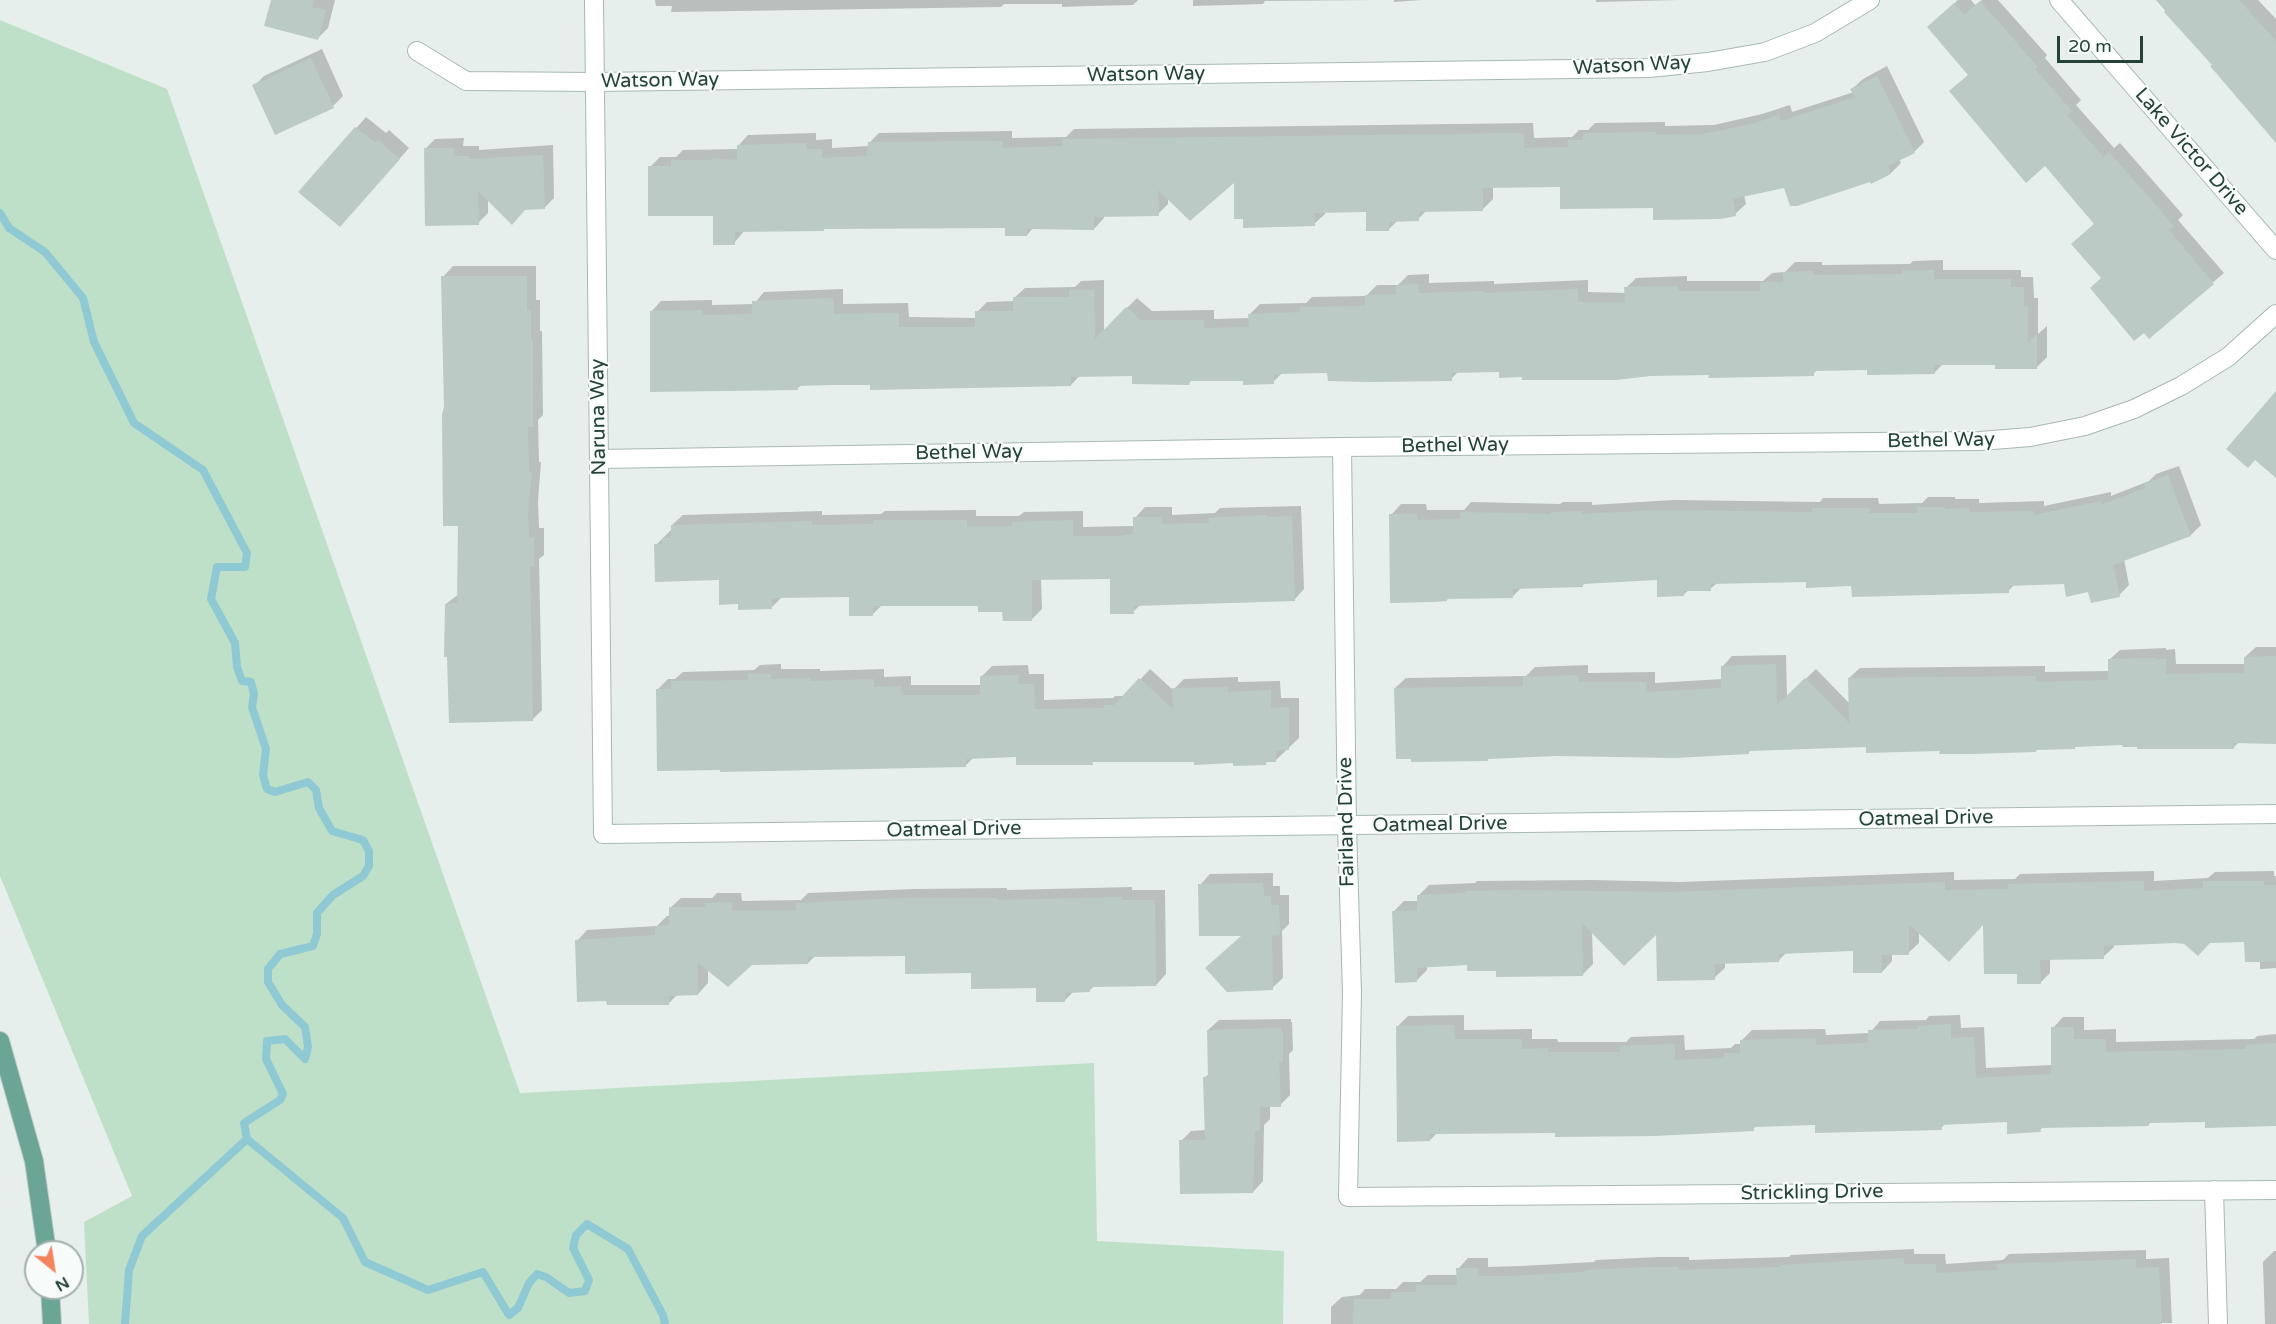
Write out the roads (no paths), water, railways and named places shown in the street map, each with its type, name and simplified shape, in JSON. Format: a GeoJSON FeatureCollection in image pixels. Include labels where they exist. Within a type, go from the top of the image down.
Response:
{"type":"FeatureCollection","features":[{"type":"Feature","properties":{"kind":"main road"},"geometry":{"type":"LineString","coordinates":[[0,1041],[34,1161],[45,1240]]}},
{"type":"Feature","properties":{"kind":"main road"},"geometry":{"type":"LineString","coordinates":[[51,1300],[52,1324]]}},
{"type":"Feature","properties":{"kind":"street","name":"Naruna Way"},"geometry":{"type":"LineString","coordinates":[[594,0],[603,834]]}},
{"type":"Feature","properties":{"kind":"street","name":"Watson Way"},"geometry":{"type":"LineString","coordinates":[[417,51],[466,81],[595,82],[1649,68],[1708,62],[1765,52],[1815,33],[1870,0]]}},
{"type":"Feature","properties":{"kind":"street","name":"Lake Victor Drive"},"geometry":{"type":"LineString","coordinates":[[2059,0],[2276,250]]}},
{"type":"Feature","properties":{"kind":"street","name":"Bethel Way"},"geometry":{"type":"LineString","coordinates":[[599,459],[1342,447],[1980,441],[2030,437],[2085,426],[2134,409],[2181,386],[2228,357],[2276,314]]}},
{"type":"Feature","properties":{"kind":"street","name":"Fairland Drive"},"geometry":{"type":"LineString","coordinates":[[1342,447],[1347,826],[1352,993],[1348,1197]]}},
{"type":"Feature","properties":{"kind":"street","name":"Oatmeal Drive"},"geometry":{"type":"LineString","coordinates":[[603,834],[2276,814]]}},
{"type":"Feature","properties":{"kind":"street"},"geometry":{"type":"LineString","coordinates":[[2214,1190],[2218,1324]]}},
{"type":"Feature","properties":{"kind":"street","name":"Strickling Drive"},"geometry":{"type":"LineString","coordinates":[[1348,1197],[2276,1190]]}},
{"type":"Feature","properties":{"kind":"waterway"},"geometry":{"type":"LineString","coordinates":[[0,213],[9,228],[45,252],[83,298],[94,342],[134,423],[203,470],[247,553],[245,567],[217,567],[211,599],[235,643],[237,667],[242,681],[251,682],[254,694],[252,707],[266,749],[263,775],[267,789],[275,792],[308,782],[316,790],[319,808],[332,831],[363,840],[369,851],[369,866],[363,876],[333,895],[317,913],[317,934],[313,946],[280,954],[268,969],[268,982],[282,1005],[305,1027],[308,1047],[305,1059],[285,1039],[267,1041],[266,1059],[283,1094],[280,1100],[244,1123],[247,1139],[343,1218],[365,1262],[428,1290],[483,1272],[509,1315],[518,1308],[529,1283],[537,1274],[546,1277],[569,1293],[585,1291],[589,1280],[573,1248],[576,1235],[587,1224],[628,1249],[663,1315],[665,1324]]}},
{"type":"Feature","properties":{"kind":"waterway"},"geometry":{"type":"LineString","coordinates":[[125,1324],[129,1270],[142,1236],[247,1139]]}}]}
